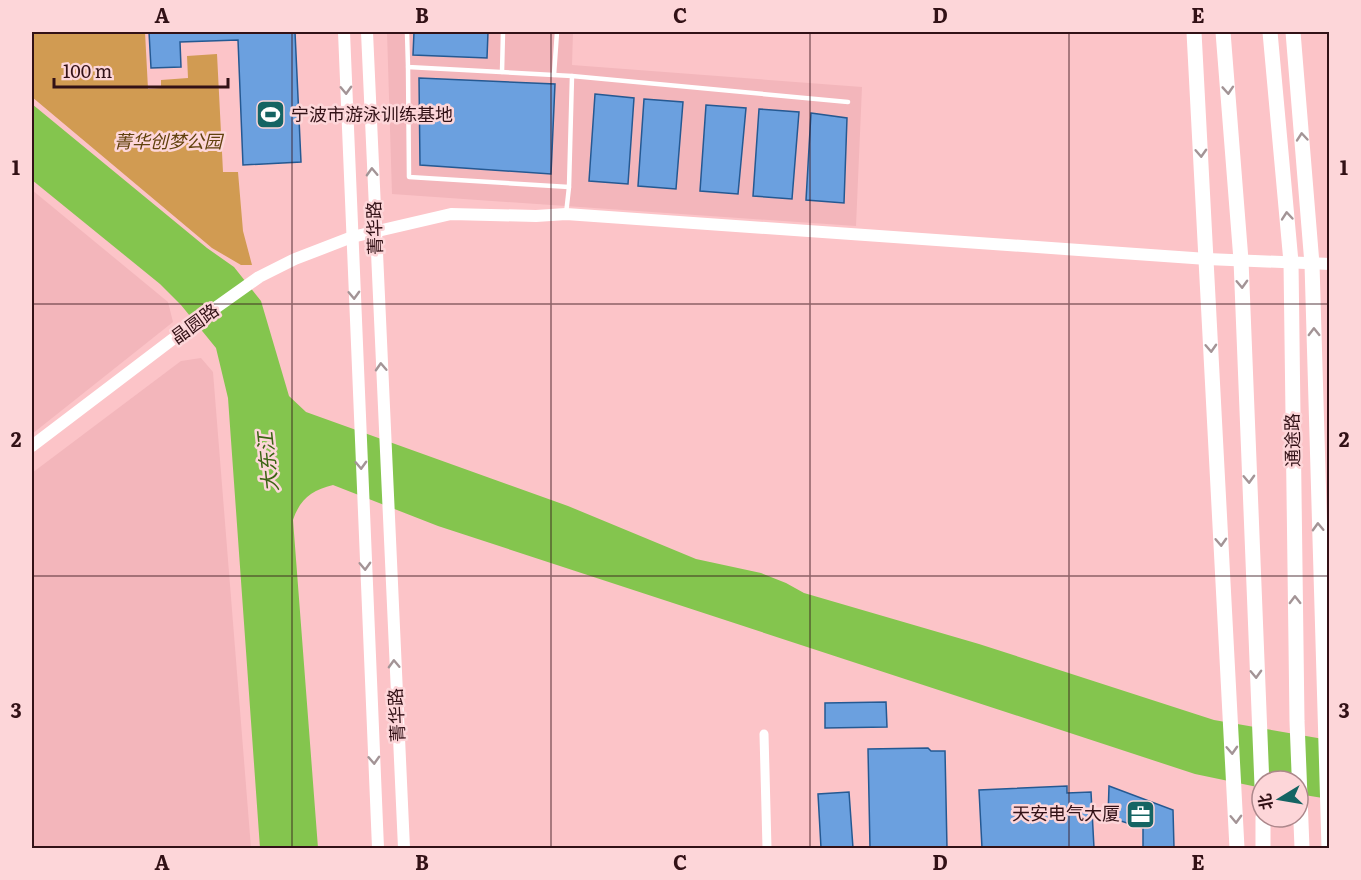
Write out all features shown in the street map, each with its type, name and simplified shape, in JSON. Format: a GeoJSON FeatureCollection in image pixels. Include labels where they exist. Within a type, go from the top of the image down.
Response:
{"type":"FeatureCollection","features":[{"type":"Feature","properties":{"kind":"main road"},"geometry":{"type":"LineString","coordinates":[[1194,32],[1237,849]]}},
{"type":"Feature","properties":{"kind":"main road"},"geometry":{"type":"LineString","coordinates":[[1223,32],[1241,260],[1261,769]]}},
{"type":"Feature","properties":{"kind":"main road","name":"通途路"},"geometry":{"type":"LineString","coordinates":[[1270,32],[1291,262],[1297,721],[1302,849]]}},
{"type":"Feature","properties":{"kind":"main road"},"geometry":{"type":"LineString","coordinates":[[1293,32],[1312,264],[1329,849]]}},
{"type":"Feature","properties":{"kind":"main road"},"geometry":{"type":"LineString","coordinates":[[1263,829],[1263,849]]}},
{"type":"Feature","properties":{"kind":"street","name":"菁华路"},"geometry":{"type":"LineString","coordinates":[[344,32],[378,849]]}},
{"type":"Feature","properties":{"kind":"street","name":"菁华路"},"geometry":{"type":"LineString","coordinates":[[367,32],[404,849]]}},
{"type":"Feature","properties":{"kind":"street","name":"晶圆路"},"geometry":{"type":"LineString","coordinates":[[32,446],[190,326],[260,277],[295,259],[352,237],[451,214],[536,216],[566,214],[1207,259],[1329,264]]}},
{"type":"Feature","properties":{"kind":"street"},"geometry":{"type":"LineString","coordinates":[[764,734],[767,849]]}},
{"type":"Feature","properties":{"kind":"lane"},"geometry":{"type":"LineString","coordinates":[[407,32],[409,177],[569,187]]}},
{"type":"Feature","properties":{"kind":"lane"},"geometry":{"type":"LineString","coordinates":[[502,72],[503,32]]}},
{"type":"Feature","properties":{"kind":"lane"},"geometry":{"type":"LineString","coordinates":[[554,75],[557,32]]}},
{"type":"Feature","properties":{"kind":"lane"},"geometry":{"type":"LineString","coordinates":[[408,67],[572,76],[848,102]]}},
{"type":"Feature","properties":{"kind":"lane"},"geometry":{"type":"LineString","coordinates":[[566,214],[569,187],[572,76]]}},
{"type":"Feature","properties":{"kind":"shaded area"},"geometry":{"type":"Polygon","coordinates":[[[387,32],[573,32],[572,65],[862,87],[856,226],[392,194],[387,32]]]}},
{"type":"Feature","properties":{"kind":"shaded area"},"geometry":{"type":"Polygon","coordinates":[[[32,190],[168,302],[173,322],[32,434],[32,190]]]}},
{"type":"Feature","properties":{"kind":"shaded area"},"geometry":{"type":"Polygon","coordinates":[[[201,358],[213,372],[251,848],[32,848],[32,473],[181,361],[201,358]]]}},
{"type":"Feature","properties":{"kind":"green space","name":"菁华创梦公园"},"geometry":{"type":"Polygon","coordinates":[[[32,32],[145,32],[148,89],[161,88],[161,80],[188,78],[187,56],[217,54],[223,172],[238,172],[243,231],[252,265],[241,265],[212,248],[32,97],[32,32]]]}},
{"type":"Feature","properties":{"kind":"water","name":"大东江"},"geometry":{"type":"Polygon","coordinates":[[[32,104],[207,248],[234,267],[261,301],[289,396],[306,412],[568,506],[696,559],[761,573],[804,593],[979,644],[1214,720],[1329,740],[1329,799],[1310,796],[1310,769],[1250,769],[1250,785],[1195,774],[438,526],[333,485],[308,496],[299,506],[293,520],[318,848],[260,848],[228,398],[216,348],[181,305],[160,284],[32,180],[32,104]]]}},
{"type":"Feature","properties":{"kind":"building","name":"宁波市游泳训练基地"},"geometry":{"type":"Polygon","coordinates":[[[149,32],[295,32],[301,162],[243,165],[238,40],[180,42],[181,67],[151,68],[149,32]]]}},
{"type":"Feature","properties":{"kind":"building"},"geometry":{"type":"Polygon","coordinates":[[[414,32],[488,32],[487,58],[413,55],[414,32]]]}},
{"type":"Feature","properties":{"kind":"building"},"geometry":{"type":"Polygon","coordinates":[[[419,78],[555,84],[551,174],[420,165],[419,78]]]}},
{"type":"Feature","properties":{"kind":"building"},"geometry":{"type":"Polygon","coordinates":[[[595,94],[634,98],[628,184],[589,181],[595,94]]]}},
{"type":"Feature","properties":{"kind":"building"},"geometry":{"type":"Polygon","coordinates":[[[644,99],[683,102],[676,189],[638,186],[644,99]]]}},
{"type":"Feature","properties":{"kind":"building"},"geometry":{"type":"Polygon","coordinates":[[[706,105],[746,108],[738,194],[700,191],[706,105]]]}},
{"type":"Feature","properties":{"kind":"building"},"geometry":{"type":"Polygon","coordinates":[[[759,109],[799,112],[792,199],[753,196],[759,109]]]}},
{"type":"Feature","properties":{"kind":"building"},"geometry":{"type":"Polygon","coordinates":[[[811,113],[847,118],[844,203],[806,200],[811,113]]]}},
{"type":"Feature","properties":{"kind":"building"},"geometry":{"type":"Polygon","coordinates":[[[886,702],[887,727],[825,728],[825,703],[886,702]]]}},
{"type":"Feature","properties":{"kind":"building"},"geometry":{"type":"Polygon","coordinates":[[[928,748],[931,751],[945,751],[947,848],[870,848],[868,749],[928,748]]]}},
{"type":"Feature","properties":{"kind":"building"},"geometry":{"type":"Polygon","coordinates":[[[1067,786],[1067,793],[1091,792],[1094,848],[982,848],[979,790],[1067,786]]]}},
{"type":"Feature","properties":{"kind":"building","name":"天安电气大厦"},"geometry":{"type":"Polygon","coordinates":[[[1109,786],[1173,810],[1174,848],[1143,848],[1143,828],[1108,817],[1109,786]]]}},
{"type":"Feature","properties":{"kind":"building"},"geometry":{"type":"Polygon","coordinates":[[[849,792],[853,848],[821,848],[818,794],[849,792]]]}},
{"type":"Feature","properties":{"kind":"place","name":"宁波市游泳训练基地"},"geometry":{"type":"Point","coordinates":[270,115]}},
{"type":"Feature","properties":{"kind":"place","name":"天安电气大厦"},"geometry":{"type":"Point","coordinates":[1141,814]}}]}
